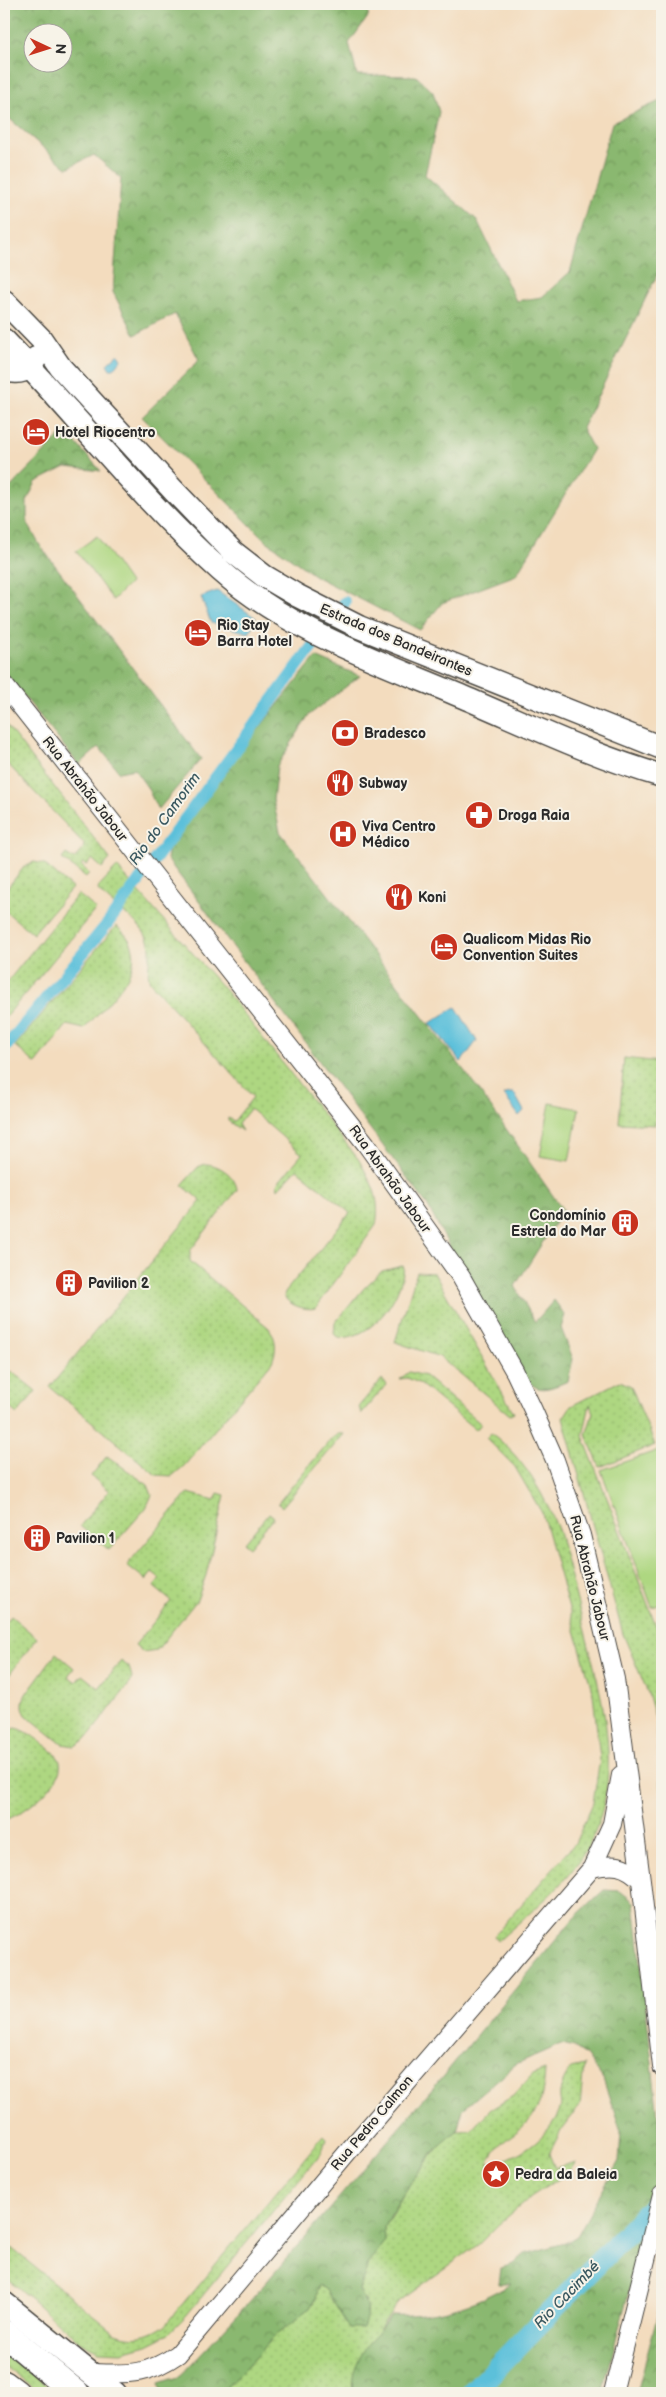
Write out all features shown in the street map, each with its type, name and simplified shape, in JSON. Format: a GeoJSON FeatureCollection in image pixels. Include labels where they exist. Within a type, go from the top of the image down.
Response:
{"type":"FeatureCollection","features":[{"type":"Feature","properties":{"kind":"highway"},"geometry":{"type":"LineString","coordinates":[[4,2332],[84,2383]]}},
{"type":"Feature","properties":{"kind":"highway"},"geometry":{"type":"LineString","coordinates":[[4,2384],[16,2393]]}},
{"type":"Feature","properties":{"kind":"main road","name":"Estrada dos Bandeirantes"},"geometry":{"type":"LineString","coordinates":[[4,301],[41,339],[61,368],[233,552],[264,576],[359,627],[662,748]]}},
{"type":"Feature","properties":{"kind":"main road"},"geometry":{"type":"LineString","coordinates":[[4,370],[22,372],[30,369],[38,355],[41,339]]}},
{"type":"Feature","properties":{"kind":"main road","name":"Estrada dos Bandeirantes"},"geometry":{"type":"LineString","coordinates":[[4,340],[152,503],[221,571],[268,606],[317,633],[535,729],[609,759],[662,776]]}},
{"type":"Feature","properties":{"kind":"main road"},"geometry":{"type":"LineString","coordinates":[[4,2303],[84,2383],[115,2393]]}},
{"type":"Feature","properties":{"kind":"street","name":"Rua Abrahão Jabour"},"geometry":{"type":"LineString","coordinates":[[4,685],[366,1144],[461,1277],[515,1372],[555,1460],[581,1534],[615,1680],[641,1880],[662,2067]]}},
{"type":"Feature","properties":{"kind":"street","name":"Rua Abrahão Jabour"},"geometry":{"type":"LineString","coordinates":[[592,1868],[612,1824],[620,1792],[624,1750]]}},
{"type":"Feature","properties":{"kind":"street"},"geometry":{"type":"LineString","coordinates":[[592,1868],[610,1864],[624,1866],[641,1880]]}},
{"type":"Feature","properties":{"kind":"street","name":"Rua Pedro Calmon"},"geometry":{"type":"LineString","coordinates":[[84,2383],[139,2374],[162,2365],[178,2354],[357,2140],[592,1868]]}},
{"type":"Feature","properties":{"kind":"street"},"geometry":{"type":"LineString","coordinates":[[613,2393],[661,2203]]}},
{"type":"Feature","properties":{"kind":"green space"},"geometry":{"type":"Polygon","coordinates":[[[4,4],[370,4],[368,17],[349,43],[357,75],[416,76],[433,92],[439,112],[425,175],[477,220],[516,301],[542,297],[570,272],[612,123],[662,100],[662,265],[582,428],[593,449],[516,575],[442,603],[420,630],[317,577],[265,540],[142,417],[199,360],[175,314],[135,335],[113,292],[121,178],[94,155],[67,168],[4,114],[4,4]]]}},
{"type":"Feature","properties":{"kind":"green space"},"geometry":{"type":"Polygon","coordinates":[[[65,431],[101,471],[66,467],[36,482],[27,501],[27,522],[39,544],[201,759],[158,810],[147,787],[134,769],[119,772],[99,747],[79,765],[4,671],[4,494],[65,431]]]}},
{"type":"Feature","properties":{"kind":"green space"},"geometry":{"type":"Polygon","coordinates":[[[97,536],[130,583],[113,600],[76,551],[97,536]]]}},
{"type":"Feature","properties":{"kind":"green space"},"geometry":{"type":"Polygon","coordinates":[[[316,657],[360,676],[309,715],[277,766],[273,800],[280,832],[476,1086],[563,1210],[515,1286],[535,1322],[554,1300],[565,1315],[561,1328],[573,1359],[568,1381],[549,1388],[537,1388],[532,1385],[514,1366],[426,1203],[167,859],[171,838],[316,657]]]}},
{"type":"Feature","properties":{"kind":"green space"},"geometry":{"type":"Polygon","coordinates":[[[4,722],[110,859],[102,868],[92,859],[87,865],[83,863],[81,865],[89,873],[86,877],[62,859],[66,854],[74,859],[83,849],[84,844],[4,760],[4,722]]]}},
{"type":"Feature","properties":{"kind":"green space"},"geometry":{"type":"Polygon","coordinates":[[[34,862],[44,864],[72,888],[33,934],[4,910],[4,892],[24,867],[34,862]]]}},
{"type":"Feature","properties":{"kind":"green space"},"geometry":{"type":"Polygon","coordinates":[[[117,867],[224,989],[359,1160],[371,1184],[377,1206],[376,1225],[316,1308],[307,1309],[293,1305],[284,1296],[285,1292],[350,1213],[297,1169],[278,1189],[277,1184],[302,1154],[250,1109],[238,1124],[242,1131],[228,1121],[228,1118],[234,1121],[253,1097],[150,982],[148,973],[150,948],[145,935],[134,921],[98,890],[99,886],[117,867]]]}},
{"type":"Feature","properties":{"kind":"green space"},"geometry":{"type":"Polygon","coordinates":[[[78,894],[96,909],[4,1019],[4,986],[78,894]]]}},
{"type":"Feature","properties":{"kind":"green space"},"geometry":{"type":"Polygon","coordinates":[[[116,926],[129,939],[134,952],[132,966],[126,979],[117,993],[84,1029],[67,1025],[36,1064],[15,1046],[116,926]]]}},
{"type":"Feature","properties":{"kind":"green space"},"geometry":{"type":"Polygon","coordinates":[[[624,1058],[659,1062],[655,1125],[619,1123],[624,1058]]]}},
{"type":"Feature","properties":{"kind":"green space"},"geometry":{"type":"Polygon","coordinates":[[[550,1103],[579,1109],[569,1161],[540,1156],[550,1103]]]}},
{"type":"Feature","properties":{"kind":"green space"},"geometry":{"type":"Polygon","coordinates":[[[205,1164],[216,1166],[226,1172],[234,1180],[237,1190],[190,1251],[190,1261],[269,1328],[275,1341],[275,1353],[272,1362],[184,1466],[172,1476],[156,1475],[50,1387],[201,1201],[182,1185],[198,1167],[205,1164]]]}},
{"type":"Feature","properties":{"kind":"green space"},"geometry":{"type":"Polygon","coordinates":[[[404,1267],[398,1289],[380,1318],[362,1332],[352,1336],[343,1338],[334,1334],[335,1323],[365,1287],[382,1271],[404,1267]]]}},
{"type":"Feature","properties":{"kind":"green space"},"geometry":{"type":"Polygon","coordinates":[[[417,1272],[434,1273],[514,1413],[510,1415],[440,1357],[395,1342],[417,1272]]]}},
{"type":"Feature","properties":{"kind":"green space"},"geometry":{"type":"Polygon","coordinates":[[[11,1371],[36,1391],[17,1414],[4,1403],[4,1380],[11,1371]]]}},
{"type":"Feature","properties":{"kind":"green space"},"geometry":{"type":"Polygon","coordinates":[[[409,1372],[425,1376],[481,1424],[476,1430],[419,1383],[407,1378],[400,1379],[409,1372]]]}},
{"type":"Feature","properties":{"kind":"green space"},"geometry":{"type":"Polygon","coordinates":[[[382,1379],[386,1385],[361,1414],[359,1406],[382,1379]]]}},
{"type":"Feature","properties":{"kind":"green space"},"geometry":{"type":"Polygon","coordinates":[[[620,1381],[631,1386],[655,1445],[600,1467],[586,1435],[593,1413],[590,1404],[583,1436],[662,1641],[662,1798],[656,1721],[648,1693],[623,1634],[563,1418],[571,1406],[620,1381]]]}},
{"type":"Feature","properties":{"kind":"green space"},"geometry":{"type":"Polygon","coordinates":[[[491,1433],[503,1443],[532,1478],[547,1504],[559,1532],[600,1691],[608,1744],[608,1771],[605,1797],[598,1823],[587,1848],[569,1874],[547,1898],[498,1941],[494,1936],[575,1843],[593,1803],[600,1759],[593,1694],[542,1513],[515,1467],[486,1438],[491,1433]]]}},
{"type":"Feature","properties":{"kind":"green space"},"geometry":{"type":"Polygon","coordinates":[[[338,1434],[344,1434],[282,1507],[278,1503],[331,1439],[338,1434]]]}},
{"type":"Feature","properties":{"kind":"green space"},"geometry":{"type":"Polygon","coordinates":[[[659,1450],[662,1462],[662,1604],[652,1607],[601,1470],[659,1450]]]}},
{"type":"Feature","properties":{"kind":"green space"},"geometry":{"type":"Polygon","coordinates":[[[107,1456],[148,1485],[152,1495],[146,1508],[109,1550],[80,1526],[109,1491],[91,1476],[107,1456]]]}},
{"type":"Feature","properties":{"kind":"green space"},"geometry":{"type":"Polygon","coordinates":[[[188,1493],[215,1500],[218,1493],[225,1495],[206,1575],[197,1600],[157,1650],[143,1652],[135,1645],[171,1601],[154,1587],[160,1579],[152,1573],[146,1580],[127,1565],[188,1493]]]}},
{"type":"Feature","properties":{"kind":"green space"},"geometry":{"type":"Polygon","coordinates":[[[269,1513],[274,1517],[249,1547],[244,1543],[269,1513]]]}},
{"type":"Feature","properties":{"kind":"green space"},"geometry":{"type":"Polygon","coordinates":[[[11,1616],[37,1638],[4,1682],[4,1626],[11,1616]]]}},
{"type":"Feature","properties":{"kind":"green space"},"geometry":{"type":"Polygon","coordinates":[[[56,1653],[74,1668],[68,1676],[76,1682],[82,1675],[99,1688],[121,1661],[129,1667],[132,1677],[128,1686],[86,1739],[75,1746],[62,1744],[26,1715],[23,1707],[26,1694],[56,1653]]]}},
{"type":"Feature","properties":{"kind":"green space"},"geometry":{"type":"Polygon","coordinates":[[[15,1728],[23,1730],[52,1751],[60,1762],[60,1770],[49,1789],[41,1797],[21,1812],[4,1820],[4,1736],[15,1728]]]}},
{"type":"Feature","properties":{"kind":"green space"},"geometry":{"type":"Polygon","coordinates":[[[604,1890],[620,1891],[634,1902],[658,2117],[659,2154],[653,2200],[602,2393],[353,2393],[352,2381],[358,2360],[391,2315],[438,2312],[483,2298],[511,2283],[499,2283],[501,2268],[514,2264],[525,2254],[565,2243],[577,2236],[619,2161],[621,2132],[603,2079],[586,2055],[574,2047],[561,2044],[516,2064],[463,2109],[457,2131],[436,2149],[411,2182],[384,2227],[385,2240],[369,2263],[359,2290],[366,2308],[363,2328],[349,2328],[326,2290],[319,2285],[316,2298],[309,2309],[277,2334],[221,2393],[162,2393],[159,2383],[180,2376],[250,2301],[434,2087],[574,1918],[604,1890]]]}},
{"type":"Feature","properties":{"kind":"green space"},"geometry":{"type":"Polygon","coordinates":[[[584,2065],[580,2106],[562,2129],[549,2154],[555,2168],[576,2162],[568,2173],[532,2196],[479,2244],[397,2303],[359,2360],[353,2393],[221,2393],[277,2334],[309,2309],[316,2298],[319,2285],[326,2290],[349,2327],[366,2302],[359,2290],[369,2263],[385,2240],[384,2227],[411,2182],[445,2139],[457,2131],[471,2130],[490,2110],[513,2096],[532,2075],[545,2070],[543,2091],[536,2111],[528,2122],[496,2150],[488,2164],[510,2158],[531,2146],[548,2129],[560,2109],[561,2090],[571,2068],[584,2065]]]}},
{"type":"Feature","properties":{"kind":"green space"},"geometry":{"type":"Polygon","coordinates":[[[323,2136],[326,2139],[322,2152],[185,2317],[167,2335],[147,2345],[122,2352],[99,2351],[80,2342],[4,2275],[4,2242],[114,2332],[134,2337],[152,2333],[164,2326],[323,2136]]]}},
{"type":"Feature","properties":{"kind":"green space"},"geometry":{"type":"Polygon","coordinates":[[[662,2304],[662,2393],[637,2393],[660,2306],[662,2304]]]}},
{"type":"Feature","properties":{"kind":"green space"},"geometry":{"type":"Polygon","coordinates":[[[4,2350],[56,2393],[39,2393],[4,2366],[4,2350]]]}},
{"type":"Feature","properties":{"kind":"water"},"geometry":{"type":"Polygon","coordinates":[[[118,354],[121,360],[114,369],[110,369],[107,364],[118,354]]]}},
{"type":"Feature","properties":{"kind":"water"},"geometry":{"type":"Polygon","coordinates":[[[217,591],[256,618],[249,633],[211,623],[201,597],[217,591]]]}},
{"type":"Feature","properties":{"kind":"water"},"geometry":{"type":"Polygon","coordinates":[[[456,1007],[477,1041],[461,1062],[430,1023],[456,1007]]]}},
{"type":"Feature","properties":{"kind":"water"},"geometry":{"type":"Polygon","coordinates":[[[514,1093],[524,1111],[519,1116],[504,1095],[514,1093]]]}},
{"type":"Feature","properties":{"kind":"waterway","name":"Rio do Camorim"},"geometry":{"type":"LineString","coordinates":[[4,1049],[108,923],[345,602]]}},
{"type":"Feature","properties":{"kind":"waterway","name":"Rio Cacimbé"},"geometry":{"type":"LineString","coordinates":[[472,2393],[662,2197]]}},
{"type":"Feature","properties":{"kind":"place","name":"Hotel Riocentro"},"geometry":{"type":"Point","coordinates":[36,432]}},
{"type":"Feature","properties":{"kind":"place","name":"Rio Stay Barra Hotel"},"geometry":{"type":"Point","coordinates":[198,633]}},
{"type":"Feature","properties":{"kind":"place","name":"Bradesco"},"geometry":{"type":"Point","coordinates":[345,733]}},
{"type":"Feature","properties":{"kind":"place","name":"Subway"},"geometry":{"type":"Point","coordinates":[340,783]}},
{"type":"Feature","properties":{"kind":"place","name":"Droga Raia"},"geometry":{"type":"Point","coordinates":[479,815]}},
{"type":"Feature","properties":{"kind":"place","name":"Viva Centro Médico"},"geometry":{"type":"Point","coordinates":[343,834]}},
{"type":"Feature","properties":{"kind":"place","name":"Koni"},"geometry":{"type":"Point","coordinates":[399,897]}},
{"type":"Feature","properties":{"kind":"place","name":"Qualicom Midas Rio Convention Suites"},"geometry":{"type":"Point","coordinates":[444,947]}},
{"type":"Feature","properties":{"kind":"place","name":"Condomínio Estrela do Mar"},"geometry":{"type":"Point","coordinates":[625,1223]}},
{"type":"Feature","properties":{"kind":"place","name":"Pavilion 2"},"geometry":{"type":"Point","coordinates":[69,1283]}},
{"type":"Feature","properties":{"kind":"place","name":"Pavilion 1"},"geometry":{"type":"Point","coordinates":[37,1538]}},
{"type":"Feature","properties":{"kind":"place","name":"Pedra da Baleia"},"geometry":{"type":"Point","coordinates":[496,2174]}}]}
